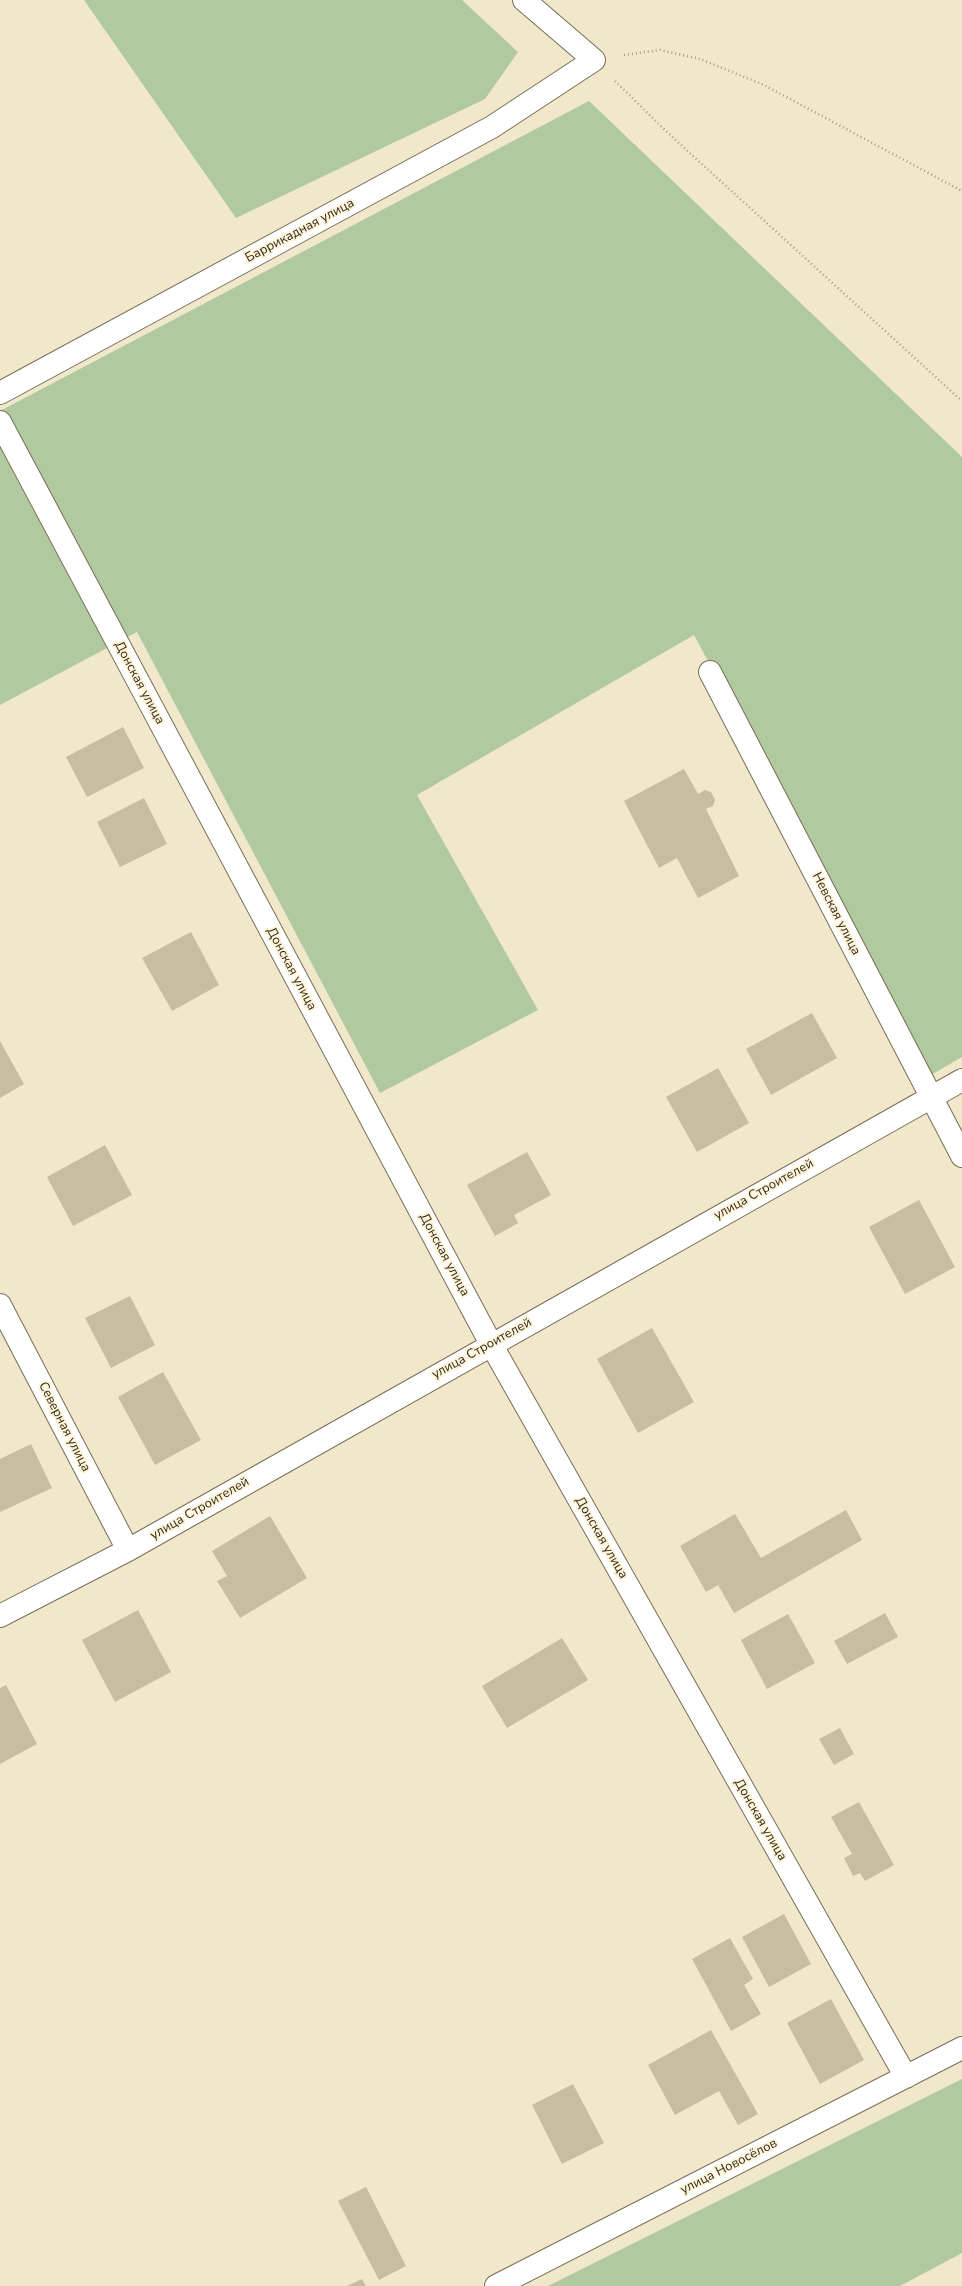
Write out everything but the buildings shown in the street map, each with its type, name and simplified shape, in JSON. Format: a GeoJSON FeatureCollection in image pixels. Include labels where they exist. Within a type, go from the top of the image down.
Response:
{"type":"FeatureCollection","features":[{"type":"Feature","properties":{"kind":"street"},"geometry":{"type":"LineString","coordinates":[[524,0],[594,60]]}},
{"type":"Feature","properties":{"kind":"street","name":"Баррикадная улица"},"geometry":{"type":"LineString","coordinates":[[0,393],[492,127],[594,60]]}},
{"type":"Feature","properties":{"kind":"street","name":"Донская улица"},"geometry":{"type":"LineString","coordinates":[[0,422],[491,1344],[906,2077]]}},
{"type":"Feature","properties":{"kind":"street","name":"Невская улица"},"geometry":{"type":"LineString","coordinates":[[710,672],[962,1156]]}},
{"type":"Feature","properties":{"kind":"street","name":"улица Строителей"},"geometry":{"type":"LineString","coordinates":[[0,1616],[128,1550],[491,1344],[962,1080]]}},
{"type":"Feature","properties":{"kind":"street","name":"Северная улица"},"geometry":{"type":"LineString","coordinates":[[0,1305],[128,1550]]}},
{"type":"Feature","properties":{"kind":"street","name":"улица Новосёлов"},"geometry":{"type":"LineString","coordinates":[[496,2286],[962,2048]]}},
{"type":"Feature","properties":{"kind":"path"},"geometry":{"type":"LineString","coordinates":[[594,60],[660,50],[700,59],[764,85],[962,191]]}},
{"type":"Feature","properties":{"kind":"path"},"geometry":{"type":"LineString","coordinates":[[594,60],[669,134],[962,401]]}},
{"type":"Feature","properties":{"kind":"green space"},"geometry":{"type":"Polygon","coordinates":[[[84,0],[462,0],[518,52],[485,99],[236,218],[84,0]]]}},
{"type":"Feature","properties":{"kind":"green space"},"geometry":{"type":"Polygon","coordinates":[[[589,101],[962,457],[962,1057],[931,1075],[694,635],[417,795],[538,1010],[380,1093],[137,632],[0,705],[0,411],[589,101]]]}},
{"type":"Feature","properties":{"kind":"green space"},"geometry":{"type":"Polygon","coordinates":[[[962,2079],[962,2253],[900,2286],[548,2286],[962,2079]]]}}]}
